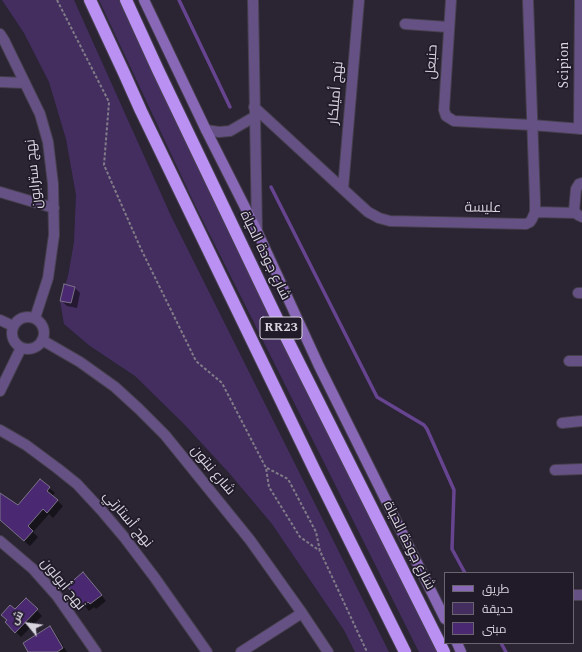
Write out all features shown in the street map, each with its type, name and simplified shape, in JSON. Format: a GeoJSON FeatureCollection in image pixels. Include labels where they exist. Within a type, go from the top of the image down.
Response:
{"type":"FeatureCollection","features":[{"type":"Feature","properties":{"kind":"highway","name":"RR23"},"geometry":{"type":"LineString","coordinates":[[90,0],[141,111],[308,457],[406,652]]}},
{"type":"Feature","properties":{"kind":"highway","name":"شارع جودة الحياة"},"geometry":{"type":"LineString","coordinates":[[126,0],[284,334],[444,652]]}},
{"type":"Feature","properties":{"kind":"street"},"geometry":{"type":"LineString","coordinates":[[144,0],[256,231],[319,366],[444,617]]}},
{"type":"Feature","properties":{"kind":"street"},"geometry":{"type":"LineString","coordinates":[[253,0],[256,231]]}},
{"type":"Feature","properties":{"kind":"street","name":"نهج أميلكار"},"geometry":{"type":"LineString","coordinates":[[343,189],[359,0]]}},
{"type":"Feature","properties":{"kind":"street","name":"حنبعل"},"geometry":{"type":"LineString","coordinates":[[451,0],[448,27],[444,110],[446,116],[454,121],[532,125]]}},
{"type":"Feature","properties":{"kind":"street"},"geometry":{"type":"LineString","coordinates":[[528,0],[535,212],[579,215]]}},
{"type":"Feature","properties":{"kind":"street","name":"Scipion"},"geometry":{"type":"LineString","coordinates":[[580,0],[581,129]]}},
{"type":"Feature","properties":{"kind":"street"},"geometry":{"type":"LineString","coordinates":[[405,24],[448,27]]}},
{"type":"Feature","properties":{"kind":"street","name":"نهج سترابون"},"geometry":{"type":"LineString","coordinates":[[0,34],[40,114],[48,142],[54,184],[54,235],[48,278],[35,318]]}},
{"type":"Feature","properties":{"kind":"street"},"geometry":{"type":"LineString","coordinates":[[0,82],[25,83]]}},
{"type":"Feature","properties":{"kind":"street"},"geometry":{"type":"LineString","coordinates":[[206,130],[219,132],[230,131],[254,112]]}},
{"type":"Feature","properties":{"kind":"street","name":"عليسة"},"geometry":{"type":"LineString","coordinates":[[254,112],[368,212],[379,218],[390,221],[526,224],[530,222],[535,212]]}},
{"type":"Feature","properties":{"kind":"street"},"geometry":{"type":"LineString","coordinates":[[532,125],[581,129]]}},
{"type":"Feature","properties":{"kind":"street"},"geometry":{"type":"LineString","coordinates":[[579,215],[574,211],[576,188],[582,183]]}},
{"type":"Feature","properties":{"kind":"street"},"geometry":{"type":"LineString","coordinates":[[0,192],[54,208]]}},
{"type":"Feature","properties":{"kind":"street"},"geometry":{"type":"LineString","coordinates":[[29,316],[35,318],[43,327],[44,334],[42,340],[39,345],[33,348],[21,348],[12,338],[13,326],[22,318],[29,316]]}},
{"type":"Feature","properties":{"kind":"street"},"geometry":{"type":"LineString","coordinates":[[0,320],[13,326]]}},
{"type":"Feature","properties":{"kind":"street","name":"شارع نبتون"},"geometry":{"type":"LineString","coordinates":[[42,340],[80,362],[115,387],[165,435],[250,540],[328,652]]}},
{"type":"Feature","properties":{"kind":"street"},"geometry":{"type":"LineString","coordinates":[[0,391],[21,348]]}},
{"type":"Feature","properties":{"kind":"street"},"geometry":{"type":"LineString","coordinates":[[570,361],[582,361]]}},
{"type":"Feature","properties":{"kind":"street"},"geometry":{"type":"LineString","coordinates":[[562,423],[582,421]]}},
{"type":"Feature","properties":{"kind":"street","name":"نهج أستارتي"},"geometry":{"type":"LineString","coordinates":[[0,430],[26,445],[77,484],[97,505],[124,537],[207,652]]}},
{"type":"Feature","properties":{"kind":"street"},"geometry":{"type":"LineString","coordinates":[[555,470],[582,469]]}},
{"type":"Feature","properties":{"kind":"street","name":"نهج أبولون"},"geometry":{"type":"LineString","coordinates":[[0,541],[33,568],[57,596],[96,652]]}},
{"type":"Feature","properties":{"kind":"street"},"geometry":{"type":"LineString","coordinates":[[241,652],[302,613]]}},
{"type":"Feature","properties":{"kind":"path"},"geometry":{"type":"LineString","coordinates":[[57,0],[109,102],[104,165],[141,249],[196,362],[222,384],[266,468],[269,487],[300,537],[320,551]]}},
{"type":"Feature","properties":{"kind":"path"},"geometry":{"type":"LineString","coordinates":[[266,468],[288,479],[316,532],[320,551],[367,652]]}},
{"type":"Feature","properties":{"kind":"green space"},"geometry":{"type":"Polygon","coordinates":[[[2,0],[74,0],[171,216],[389,652],[355,652],[344,630],[272,524],[230,474],[184,424],[135,376],[90,346],[64,324],[60,301],[68,276],[74,242],[76,195],[66,139],[49,82],[24,33],[2,0]]]}},
{"type":"Feature","properties":{"kind":"green space"},"geometry":{"type":"Polygon","coordinates":[[[99,0],[121,0],[212,198],[341,457],[441,652],[419,652],[195,205],[99,0]]]}},
{"type":"Feature","properties":{"kind":"building"},"geometry":{"type":"Polygon","coordinates":[[[64,284],[75,287],[71,303],[60,301],[64,284]]]}},
{"type":"Feature","properties":{"kind":"building"},"geometry":{"type":"Polygon","coordinates":[[[40,479],[50,487],[47,491],[58,500],[47,513],[43,509],[28,526],[33,531],[24,541],[0,520],[0,493],[18,505],[40,479]]]}},
{"type":"Feature","properties":{"kind":"building"},"geometry":{"type":"Polygon","coordinates":[[[83,572],[102,595],[90,604],[88,602],[83,606],[67,586],[83,572]]]}},
{"type":"Feature","properties":{"kind":"building"},"geometry":{"type":"Polygon","coordinates":[[[26,598],[38,609],[15,633],[5,622],[7,620],[1,615],[10,605],[15,609],[26,598]]]}},
{"type":"Feature","properties":{"kind":"building"},"geometry":{"type":"Polygon","coordinates":[[[50,626],[63,648],[57,652],[28,652],[23,643],[50,626]]]}},
{"type":"Feature","properties":{"kind":"waterway"},"geometry":{"type":"LineString","coordinates":[[179,0],[230,107]]}},
{"type":"Feature","properties":{"kind":"waterway"},"geometry":{"type":"LineString","coordinates":[[271,187],[377,397],[424,425],[427,429],[454,490],[452,549],[464,572]]}},
{"type":"Feature","properties":{"kind":"waterway"},"geometry":{"type":"LineString","coordinates":[[502,644],[506,652]]}}]}
